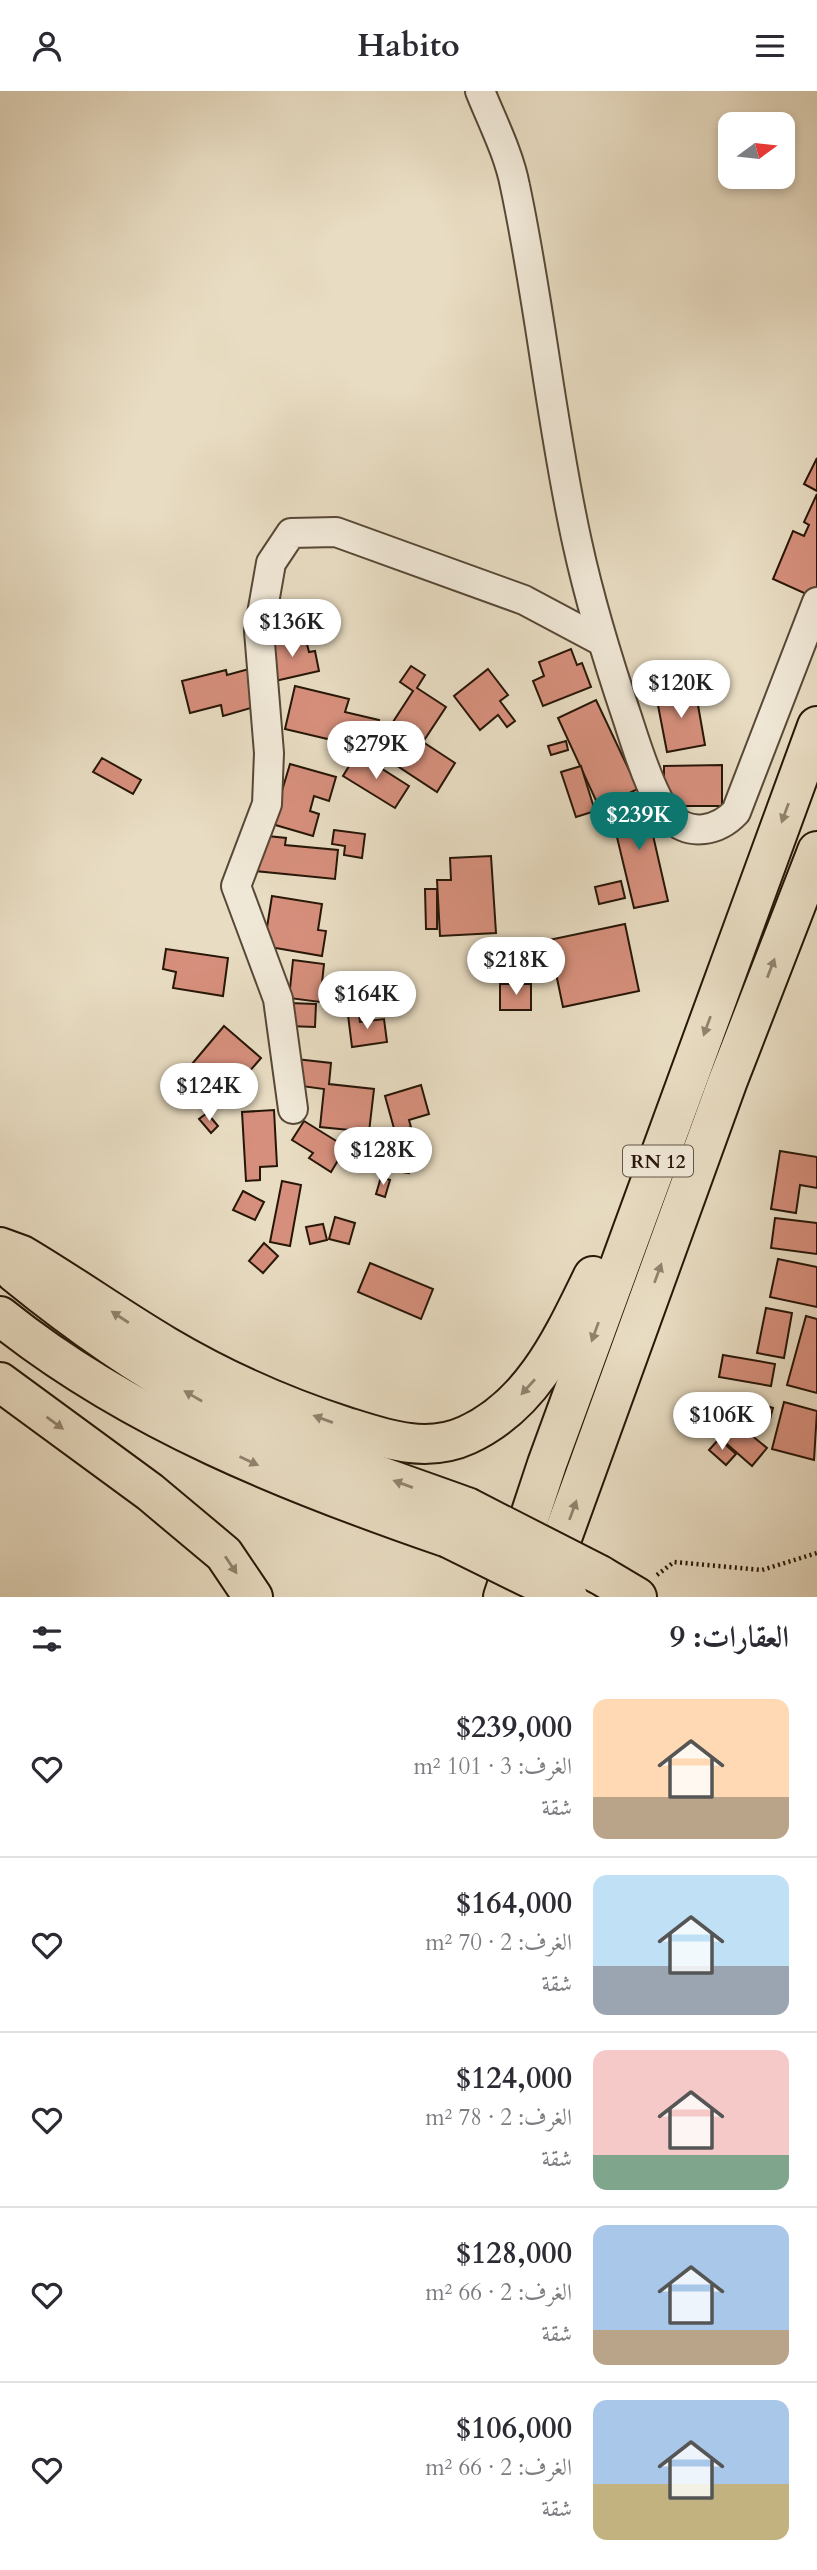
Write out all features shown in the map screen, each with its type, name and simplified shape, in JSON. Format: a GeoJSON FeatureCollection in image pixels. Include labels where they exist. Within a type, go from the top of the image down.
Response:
{"type":"FeatureCollection","features":[{"type":"Feature","properties":{"kind":"highway","name":"RN 12"},"geometry":{"type":"LineString","coordinates":[[502,1597],[641,1206],[817,726]]}},
{"type":"Feature","properties":{"kind":"highway"},"geometry":{"type":"LineString","coordinates":[[541,1597],[727,1083],[817,851]]}},
{"type":"Feature","properties":{"kind":"highway"},"geometry":{"type":"LineString","coordinates":[[0,1247],[22,1255],[49,1271],[168,1347],[268,1397],[374,1436],[416,1445],[435,1445],[481,1428],[500,1414],[535,1380],[562,1339],[607,1248],[641,1206]]}},
{"type":"Feature","properties":{"kind":"highway"},"geometry":{"type":"LineString","coordinates":[[0,1261],[58,1308],[130,1359],[206,1403],[330,1458],[458,1522],[623,1589]]}},
{"type":"Feature","properties":{"kind":"highway"},"geometry":{"type":"LineString","coordinates":[[0,1316],[78,1371],[159,1420],[256,1465],[458,1522],[568,1597]]}},
{"type":"Feature","properties":{"kind":"highway"},"geometry":{"type":"LineString","coordinates":[[0,1382],[150,1492],[224,1554],[253,1597]]}},
{"type":"Feature","properties":{"kind":"street"},"geometry":{"type":"LineString","coordinates":[[480,91],[515,182],[576,540],[601,641],[639,754],[664,809],[671,818],[689,828],[710,829],[728,820],[741,803],[817,602]]}},
{"type":"Feature","properties":{"kind":"street"},"geometry":{"type":"LineString","coordinates":[[293,1109],[278,999],[236,885],[267,804],[269,753],[259,631],[271,563],[291,533],[336,532],[524,600],[601,641]]}},
{"type":"Feature","properties":{"kind":"path"},"geometry":{"type":"LineString","coordinates":[[623,1589],[674,1562],[762,1570],[817,1553]]}},
{"type":"Feature","properties":{"kind":"building"},"geometry":{"type":"Polygon","coordinates":[[[817,458],[817,491],[804,484],[817,458]]]}},
{"type":"Feature","properties":{"kind":"building"},"geometry":{"type":"Polygon","coordinates":[[[817,494],[815,598],[773,579],[793,531],[804,536],[809,525],[804,522],[817,494]]]}},
{"type":"Feature","properties":{"kind":"building"},"geometry":{"type":"Polygon","coordinates":[[[305,636],[309,652],[315,651],[319,671],[275,681],[267,644],[305,636]]]}},
{"type":"Feature","properties":{"kind":"building"},"geometry":{"type":"Polygon","coordinates":[[[571,649],[577,665],[582,663],[591,687],[543,706],[533,681],[544,676],[539,662],[571,649]]]}},
{"type":"Feature","properties":{"kind":"building"},"geometry":{"type":"Polygon","coordinates":[[[411,666],[425,675],[417,688],[446,707],[423,742],[455,763],[437,792],[379,754],[398,725],[393,722],[413,691],[400,682],[411,666]]]}},
{"type":"Feature","properties":{"kind":"building"},"geometry":{"type":"Polygon","coordinates":[[[249,669],[258,706],[223,716],[221,705],[190,713],[182,681],[226,670],[227,675],[249,669]]]}},
{"type":"Feature","properties":{"kind":"building"},"geometry":{"type":"Polygon","coordinates":[[[488,669],[508,695],[500,701],[515,721],[507,727],[498,715],[480,730],[454,696],[488,669]]]}},
{"type":"Feature","properties":{"kind":"building"},"geometry":{"type":"Polygon","coordinates":[[[295,686],[349,699],[345,712],[379,720],[371,755],[335,747],[336,741],[285,729],[295,686]]]}},
{"type":"Feature","properties":{"kind":"building"},"geometry":{"type":"Polygon","coordinates":[[[695,688],[705,745],[667,752],[656,695],[695,688]]]}},
{"type":"Feature","properties":{"kind":"building"},"geometry":{"type":"Polygon","coordinates":[[[596,700],[638,789],[599,807],[558,718],[596,700]]]}},
{"type":"Feature","properties":{"kind":"building"},"geometry":{"type":"Polygon","coordinates":[[[566,741],[568,750],[551,755],[548,746],[566,741]]]}},
{"type":"Feature","properties":{"kind":"building"},"geometry":{"type":"Polygon","coordinates":[[[357,753],[409,786],[395,808],[343,776],[357,753]]]}},
{"type":"Feature","properties":{"kind":"building"},"geometry":{"type":"Polygon","coordinates":[[[102,758],[141,780],[133,794],[93,772],[102,758]]]}},
{"type":"Feature","properties":{"kind":"building"},"geometry":{"type":"Polygon","coordinates":[[[290,764],[336,777],[329,801],[314,796],[310,811],[319,814],[313,836],[272,824],[290,764]]]}},
{"type":"Feature","properties":{"kind":"building"},"geometry":{"type":"Polygon","coordinates":[[[722,765],[722,806],[664,806],[664,766],[722,765]]]}},
{"type":"Feature","properties":{"kind":"building"},"geometry":{"type":"Polygon","coordinates":[[[581,766],[595,811],[576,817],[561,772],[581,766]]]}},
{"type":"Feature","properties":{"kind":"building"},"geometry":{"type":"Polygon","coordinates":[[[644,796],[668,901],[634,908],[609,804],[644,796]]]}},
{"type":"Feature","properties":{"kind":"building"},"geometry":{"type":"Polygon","coordinates":[[[334,830],[365,834],[362,858],[344,855],[345,846],[332,844],[334,830]]]}},
{"type":"Feature","properties":{"kind":"building"},"geometry":{"type":"Polygon","coordinates":[[[258,835],[286,838],[285,845],[338,850],[335,879],[255,871],[258,835]]]}},
{"type":"Feature","properties":{"kind":"building"},"geometry":{"type":"Polygon","coordinates":[[[491,856],[496,933],[440,936],[437,880],[451,880],[450,858],[491,856]]]}},
{"type":"Feature","properties":{"kind":"building"},"geometry":{"type":"Polygon","coordinates":[[[621,881],[625,898],[599,904],[595,887],[621,881]]]}},
{"type":"Feature","properties":{"kind":"building"},"geometry":{"type":"Polygon","coordinates":[[[425,889],[437,889],[437,929],[426,929],[425,889]]]}},
{"type":"Feature","properties":{"kind":"building"},"geometry":{"type":"Polygon","coordinates":[[[272,896],[322,904],[318,930],[326,931],[322,956],[264,946],[272,896]]]}},
{"type":"Feature","properties":{"kind":"building"},"geometry":{"type":"Polygon","coordinates":[[[625,924],[639,991],[563,1007],[549,940],[625,924]]]}},
{"type":"Feature","properties":{"kind":"building"},"geometry":{"type":"Polygon","coordinates":[[[166,949],[228,958],[223,996],[173,988],[176,972],[163,969],[166,949]]]}},
{"type":"Feature","properties":{"kind":"building"},"geometry":{"type":"Polygon","coordinates":[[[293,960],[324,964],[320,1002],[289,998],[293,960]]]}},
{"type":"Feature","properties":{"kind":"building"},"geometry":{"type":"Polygon","coordinates":[[[359,976],[363,1000],[328,1005],[325,981],[359,976]]]}},
{"type":"Feature","properties":{"kind":"building"},"geometry":{"type":"Polygon","coordinates":[[[500,984],[531,984],[531,1010],[500,1010],[500,984]]]}},
{"type":"Feature","properties":{"kind":"building"},"geometry":{"type":"Polygon","coordinates":[[[289,1003],[316,1004],[315,1027],[288,1026],[289,1003]]]}},
{"type":"Feature","properties":{"kind":"building"},"geometry":{"type":"Polygon","coordinates":[[[359,1014],[360,1022],[384,1019],[387,1042],[352,1047],[348,1015],[359,1014]]]}},
{"type":"Feature","properties":{"kind":"building"},"geometry":{"type":"Polygon","coordinates":[[[224,1026],[261,1058],[236,1087],[217,1071],[209,1080],[192,1064],[224,1026]]]}},
{"type":"Feature","properties":{"kind":"building"},"geometry":{"type":"Polygon","coordinates":[[[296,1059],[331,1063],[329,1084],[374,1089],[369,1132],[320,1127],[324,1089],[294,1085],[296,1059]]]}},
{"type":"Feature","properties":{"kind":"building"},"geometry":{"type":"Polygon","coordinates":[[[421,1085],[429,1114],[409,1120],[411,1127],[395,1132],[385,1096],[421,1085]]]}},
{"type":"Feature","properties":{"kind":"building"},"geometry":{"type":"Polygon","coordinates":[[[274,1110],[277,1166],[260,1167],[260,1180],[246,1181],[242,1112],[274,1110]]]}},
{"type":"Feature","properties":{"kind":"building"},"geometry":{"type":"Polygon","coordinates":[[[207,1113],[218,1126],[211,1133],[199,1119],[207,1113]]]}},
{"type":"Feature","properties":{"kind":"building"},"geometry":{"type":"Polygon","coordinates":[[[304,1121],[346,1147],[331,1172],[309,1158],[313,1153],[292,1140],[304,1121]]]}},
{"type":"Feature","properties":{"kind":"building"},"geometry":{"type":"Polygon","coordinates":[[[382,1140],[413,1145],[409,1173],[377,1168],[382,1140]]]}},
{"type":"Feature","properties":{"kind":"building"},"geometry":{"type":"Polygon","coordinates":[[[780,1151],[817,1157],[817,1188],[800,1185],[796,1213],[771,1209],[780,1151]]]}},
{"type":"Feature","properties":{"kind":"building"},"geometry":{"type":"Polygon","coordinates":[[[381,1177],[390,1180],[385,1197],[376,1194],[381,1177]]]}},
{"type":"Feature","properties":{"kind":"building"},"geometry":{"type":"Polygon","coordinates":[[[282,1181],[301,1185],[290,1246],[270,1242],[282,1181]]]}},
{"type":"Feature","properties":{"kind":"building"},"geometry":{"type":"Polygon","coordinates":[[[243,1191],[264,1202],[255,1220],[233,1210],[243,1191]]]}},
{"type":"Feature","properties":{"kind":"building"},"geometry":{"type":"Polygon","coordinates":[[[335,1217],[355,1223],[349,1244],[329,1239],[335,1217]]]}},
{"type":"Feature","properties":{"kind":"building"},"geometry":{"type":"Polygon","coordinates":[[[775,1218],[817,1223],[817,1254],[771,1248],[775,1218]]]}},
{"type":"Feature","properties":{"kind":"building"},"geometry":{"type":"Polygon","coordinates":[[[323,1224],[327,1240],[310,1244],[306,1227],[323,1224]]]}},
{"type":"Feature","properties":{"kind":"building"},"geometry":{"type":"Polygon","coordinates":[[[264,1243],[278,1256],[263,1273],[249,1261],[264,1243]]]}},
{"type":"Feature","properties":{"kind":"building"},"geometry":{"type":"Polygon","coordinates":[[[778,1259],[817,1267],[817,1307],[770,1297],[778,1259]]]}},
{"type":"Feature","properties":{"kind":"building"},"geometry":{"type":"Polygon","coordinates":[[[370,1263],[433,1289],[421,1319],[358,1292],[370,1263]]]}},
{"type":"Feature","properties":{"kind":"building"},"geometry":{"type":"Polygon","coordinates":[[[766,1308],[792,1313],[784,1358],[757,1353],[766,1308]]]}},
{"type":"Feature","properties":{"kind":"building"},"geometry":{"type":"Polygon","coordinates":[[[806,1316],[817,1319],[817,1393],[787,1385],[806,1316]]]}},
{"type":"Feature","properties":{"kind":"building"},"geometry":{"type":"Polygon","coordinates":[[[723,1355],[775,1364],[771,1386],[719,1377],[723,1355]]]}},
{"type":"Feature","properties":{"kind":"building"},"geometry":{"type":"Polygon","coordinates":[[[784,1402],[817,1411],[814,1460],[772,1449],[784,1402]]]}},
{"type":"Feature","properties":{"kind":"building"},"geometry":{"type":"Polygon","coordinates":[[[758,1403],[773,1408],[770,1419],[754,1415],[758,1403]]]}},
{"type":"Feature","properties":{"kind":"building"},"geometry":{"type":"Polygon","coordinates":[[[734,1421],[767,1448],[752,1466],[720,1438],[734,1421]]]}},
{"type":"Feature","properties":{"kind":"building"},"geometry":{"type":"Polygon","coordinates":[[[719,1439],[736,1454],[726,1465],[709,1450],[719,1439]]]}}]}
